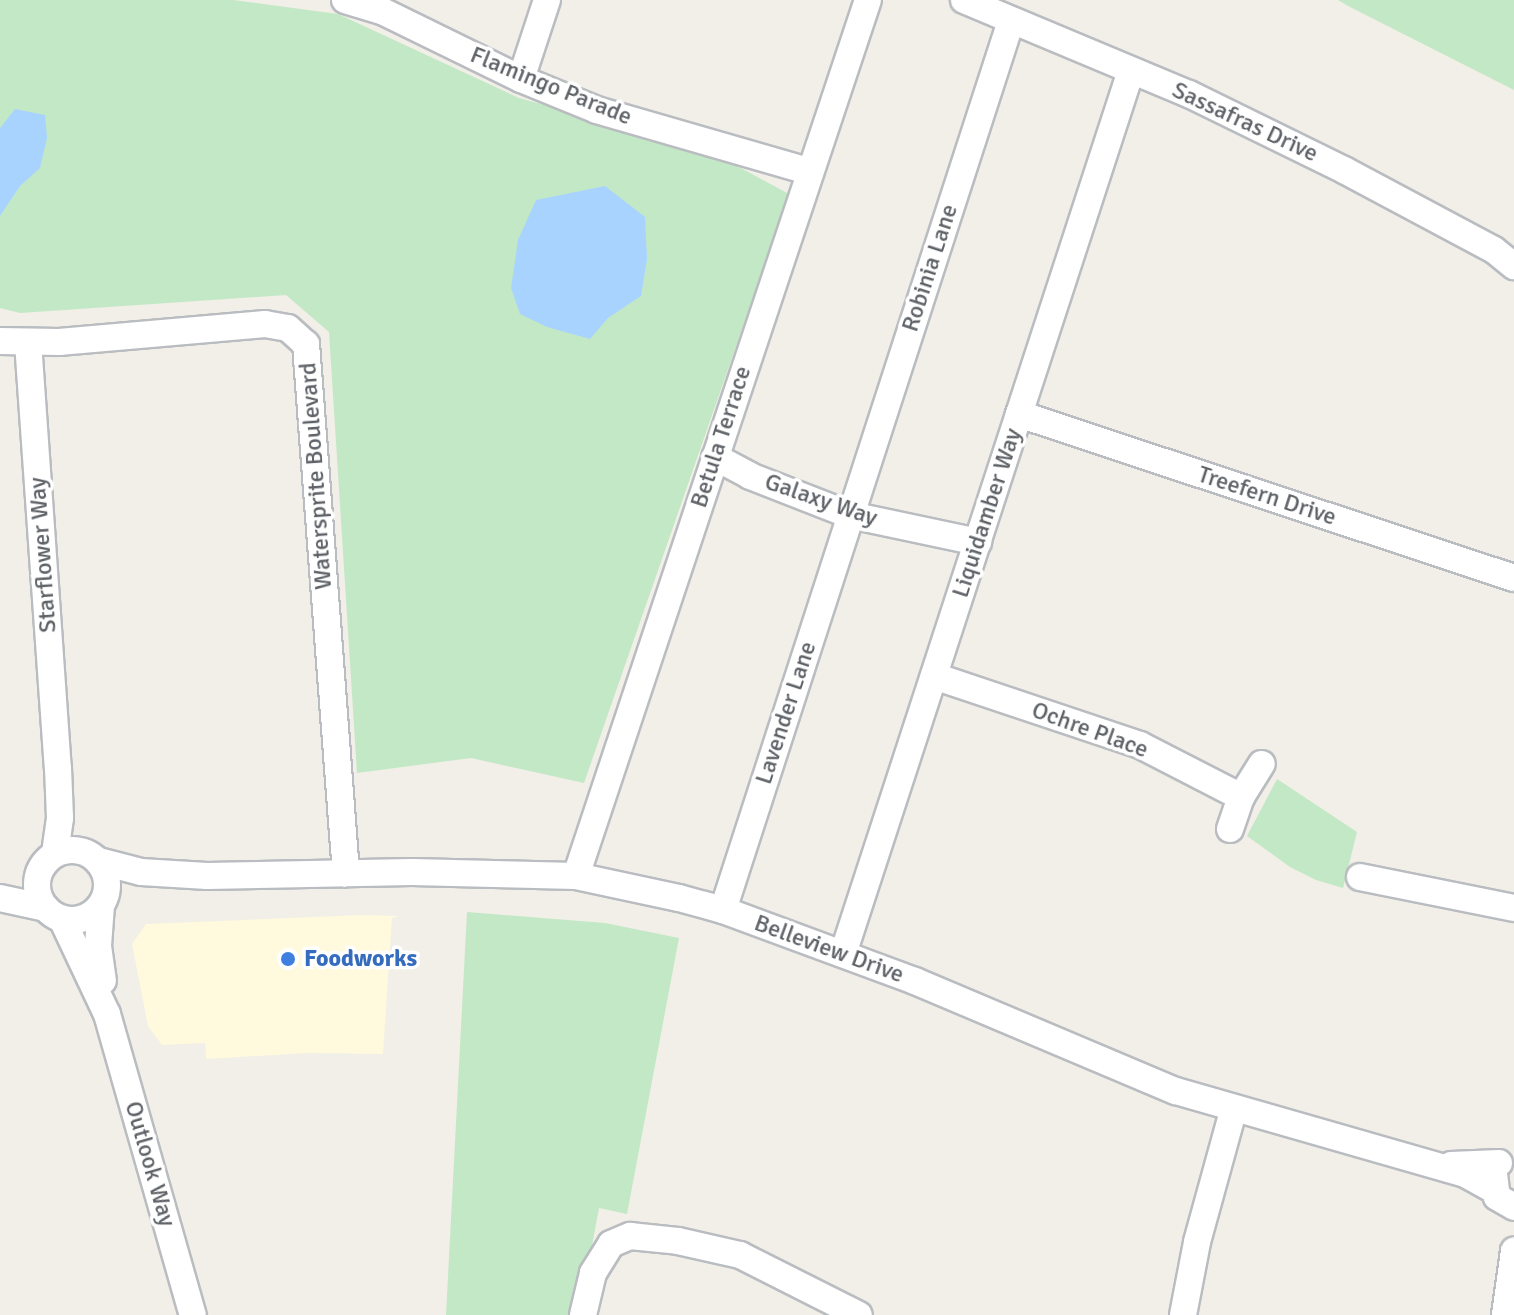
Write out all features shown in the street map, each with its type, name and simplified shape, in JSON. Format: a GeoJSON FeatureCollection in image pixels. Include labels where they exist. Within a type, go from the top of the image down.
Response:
{"type":"FeatureCollection","features":[{"type":"Feature","properties":{"kind":"street","name":"Flamingo Parade"},"geometry":{"type":"LineString","coordinates":[[345,0],[382,11],[521,79],[597,110],[809,171]]}},
{"type":"Feature","properties":{"kind":"street"},"geometry":{"type":"LineString","coordinates":[[521,79],[547,0]]}},
{"type":"Feature","properties":{"kind":"street","name":"Betula Terrace"},"geometry":{"type":"LineString","coordinates":[[576,876],[868,0]]}},
{"type":"Feature","properties":{"kind":"street","name":"Sassafras Drive"},"geometry":{"type":"LineString","coordinates":[[964,0],[1189,94],[1344,170],[1494,250],[1514,266]]}},
{"type":"Feature","properties":{"kind":"street","name":"Robinia Lane"},"geometry":{"type":"LineString","coordinates":[[850,515],[1011,21]]}},
{"type":"Feature","properties":{"kind":"street","name":"Liquidamber Way"},"geometry":{"type":"LineString","coordinates":[[843,954],[1131,71]]}},
{"type":"Feature","properties":{"kind":"street","name":"Watersprite Boulevard"},"geometry":{"type":"LineString","coordinates":[[0,341],[28,342],[265,324],[288,328],[306,344],[346,873]]}},
{"type":"Feature","properties":{"kind":"street","name":"Starflower Way"},"geometry":{"type":"LineString","coordinates":[[28,342],[60,818],[77,855]]}},
{"type":"Feature","properties":{"kind":"street","name":"Treefern Drive"},"geometry":{"type":"LineString","coordinates":[[1019,414],[1514,578]]}},
{"type":"Feature","properties":{"kind":"street","name":"Galaxy Way"},"geometry":{"type":"LineString","coordinates":[[715,457],[750,476],[850,515],[978,542]]}},
{"type":"Feature","properties":{"kind":"street","name":"Lavender Lane"},"geometry":{"type":"LineString","coordinates":[[723,910],[850,515]]}},
{"type":"Feature","properties":{"kind":"street","name":"Ochre Place"},"geometry":{"type":"LineString","coordinates":[[934,676],[1140,745],[1241,797]]}},
{"type":"Feature","properties":{"kind":"street"},"geometry":{"type":"LineString","coordinates":[[1230,829],[1241,797],[1262,764]]}},
{"type":"Feature","properties":{"kind":"street"},"geometry":{"type":"LineString","coordinates":[[0,886],[38,874],[77,855],[106,872],[103,903],[87,917],[54,914],[0,898]]}},
{"type":"Feature","properties":{"kind":"street","name":"Belleview Drive"},"geometry":{"type":"LineString","coordinates":[[77,855],[141,872],[207,876],[346,873],[576,876],[723,910],[843,954],[1176,1091],[1465,1174],[1504,1201]]}},
{"type":"Feature","properties":{"kind":"street"},"geometry":{"type":"LineString","coordinates":[[38,874],[36,887],[54,914]]}},
{"type":"Feature","properties":{"kind":"street","name":"Belleview Drive"},"geometry":{"type":"LineString","coordinates":[[103,903],[142,887],[207,876]]}},
{"type":"Feature","properties":{"kind":"street"},"geometry":{"type":"LineString","coordinates":[[1360,877],[1514,908]]}},
{"type":"Feature","properties":{"kind":"street","name":"Outlook Way"},"geometry":{"type":"LineString","coordinates":[[103,903],[98,946],[107,1014],[187,1314]]}},
{"type":"Feature","properties":{"kind":"street","name":"Outlook Way"},"geometry":{"type":"LineString","coordinates":[[54,914],[107,1014]]}},
{"type":"Feature","properties":{"kind":"street"},"geometry":{"type":"LineString","coordinates":[[1183,1315],[1197,1242],[1234,1108]]}},
{"type":"Feature","properties":{"kind":"street"},"geometry":{"type":"LineString","coordinates":[[1505,1315],[1512,1259],[1504,1201],[1494,1173],[1510,1155]]}},
{"type":"Feature","properties":{"kind":"street","name":"Belleview Drive"},"geometry":{"type":"LineString","coordinates":[[1423,1163],[1469,1167],[1510,1155]]}},
{"type":"Feature","properties":{"kind":"street"},"geometry":{"type":"LineString","coordinates":[[583,1315],[593,1273],[611,1244],[630,1236],[678,1241],[740,1255],[859,1315]]}},
{"type":"Feature","properties":{"kind":"shaded area"},"geometry":{"type":"Polygon","coordinates":[[[398,916],[392,918],[383,1054],[308,1053],[206,1059],[205,1043],[162,1045],[148,1026],[132,944],[146,924],[398,916]]]}},
{"type":"Feature","properties":{"kind":"green space"},"geometry":{"type":"Polygon","coordinates":[[[0,0],[233,0],[338,14],[519,98],[707,150],[789,194],[584,783],[471,758],[357,773],[329,332],[286,295],[20,313],[0,308],[0,0]]]}},
{"type":"Feature","properties":{"kind":"green space"},"geometry":{"type":"Polygon","coordinates":[[[1338,0],[1514,0],[1514,90],[1348,6],[1338,0]]]}},
{"type":"Feature","properties":{"kind":"green space"},"geometry":{"type":"Polygon","coordinates":[[[1277,779],[1357,832],[1343,888],[1316,880],[1290,867],[1247,836],[1277,779]]]}},
{"type":"Feature","properties":{"kind":"green space"},"geometry":{"type":"Polygon","coordinates":[[[467,912],[605,923],[679,938],[627,1214],[599,1208],[579,1315],[446,1315],[467,912]]]}},
{"type":"Feature","properties":{"kind":"water"},"geometry":{"type":"Polygon","coordinates":[[[15,109],[45,115],[47,138],[40,168],[20,186],[0,216],[0,128],[15,109]]]}},
{"type":"Feature","properties":{"kind":"water"},"geometry":{"type":"Polygon","coordinates":[[[605,186],[645,217],[647,259],[641,296],[608,318],[590,339],[547,327],[520,314],[511,288],[518,240],[536,200],[605,186]]]}},
{"type":"Feature","properties":{"kind":"place","name":"Foodworks"},"geometry":{"type":"Point","coordinates":[288,959]}}]}
